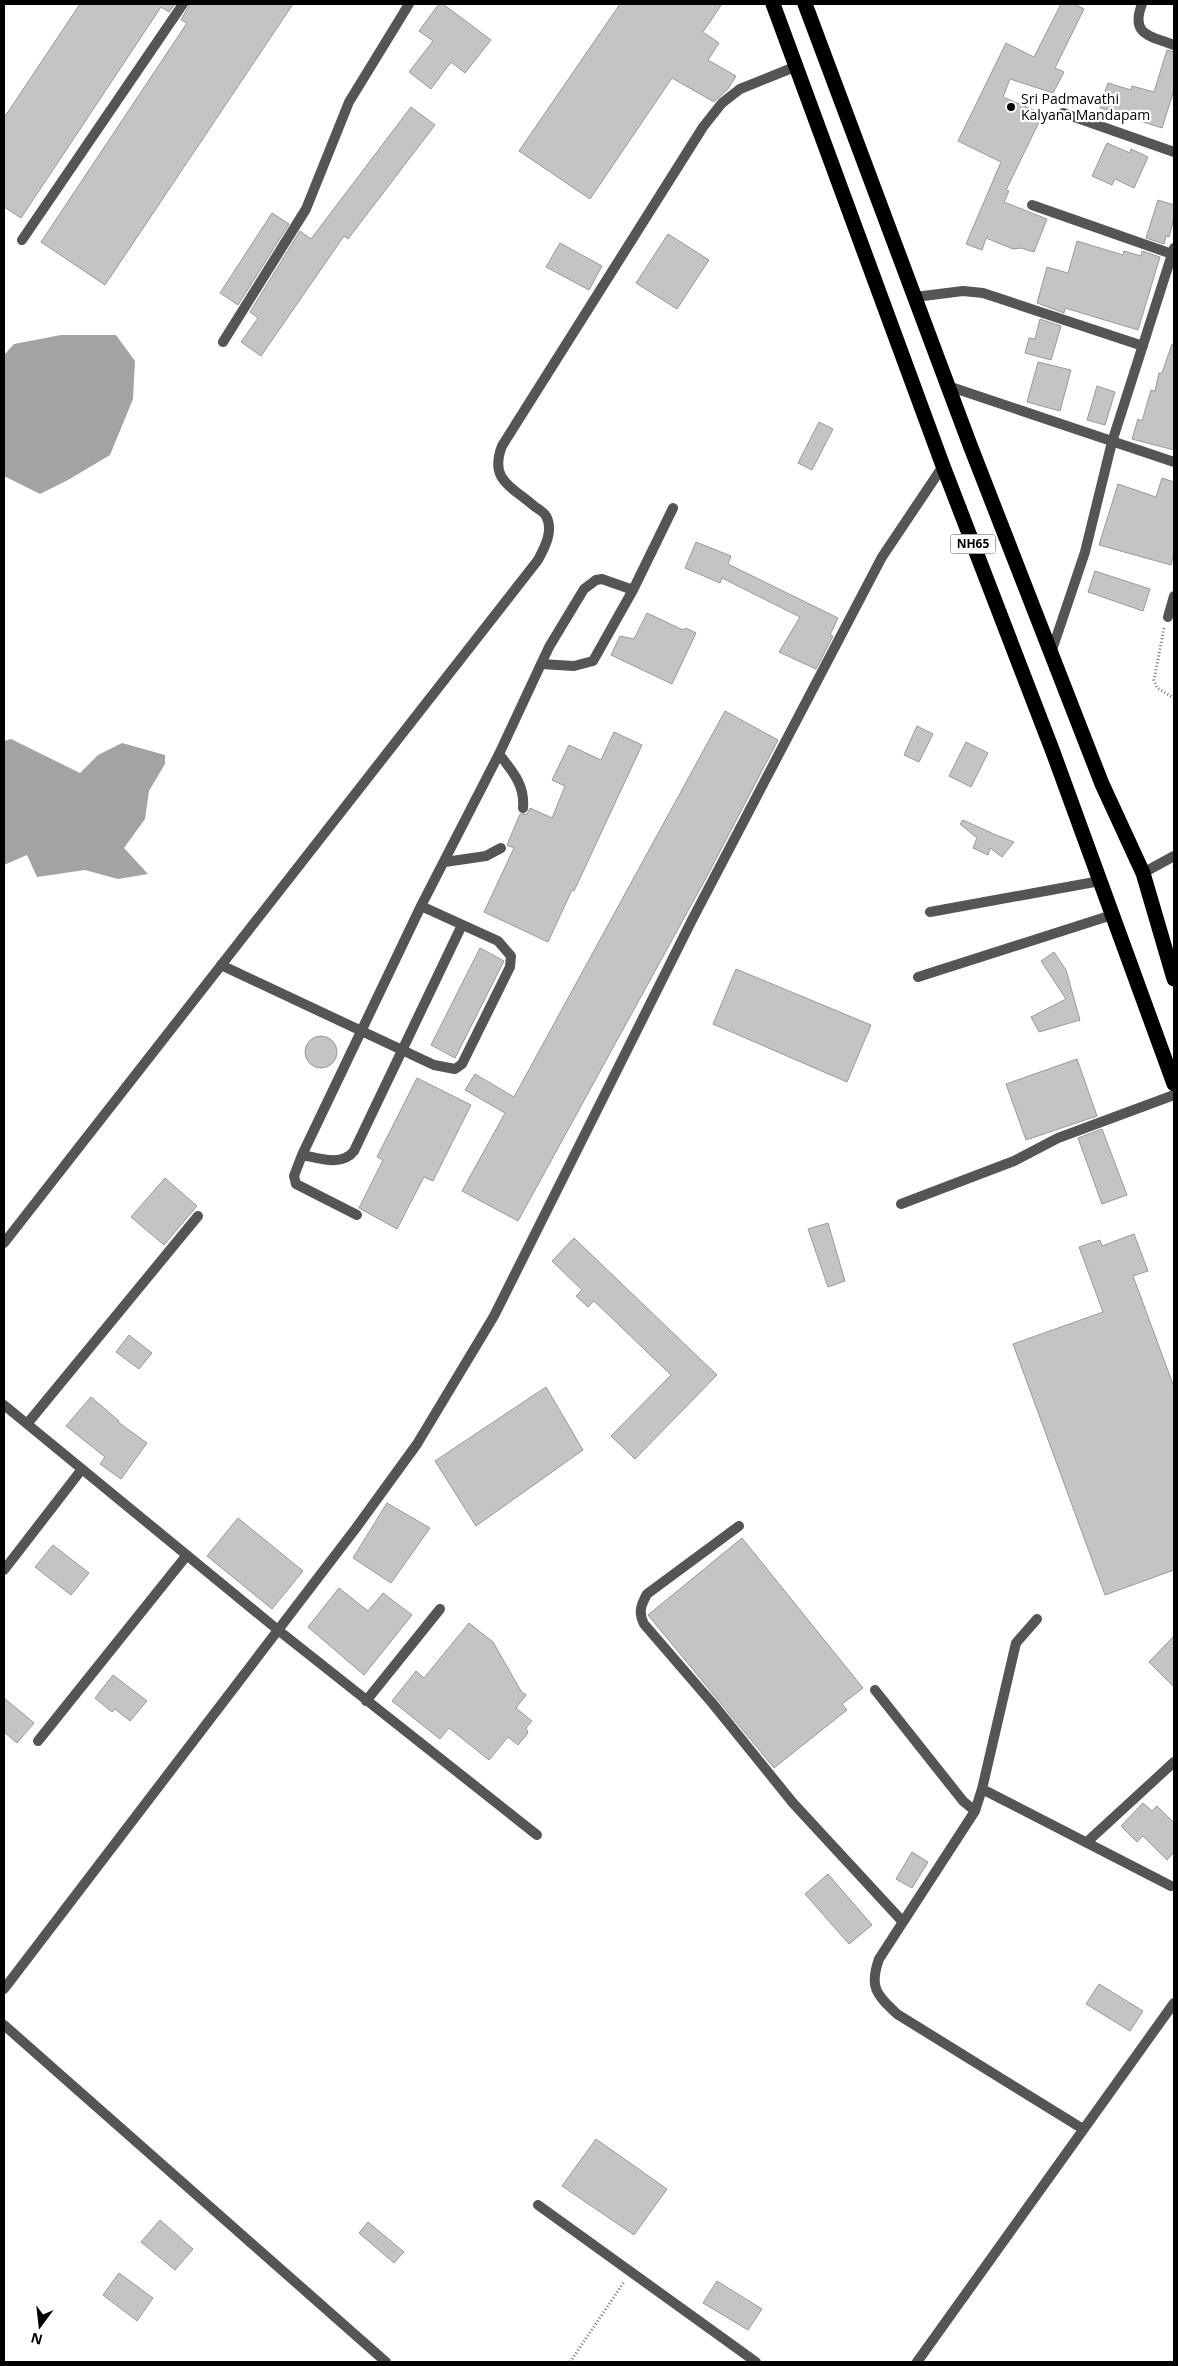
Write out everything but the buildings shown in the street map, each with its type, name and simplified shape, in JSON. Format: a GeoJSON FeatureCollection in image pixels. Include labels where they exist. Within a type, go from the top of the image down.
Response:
{"type":"FeatureCollection","features":[{"type":"Feature","properties":{"kind":"highway","name":"NH65"},"geometry":{"type":"LineString","coordinates":[[773,4],[943,466],[1100,880],[1174,1084]]}},
{"type":"Feature","properties":{"kind":"highway","name":"NH65"},"geometry":{"type":"LineString","coordinates":[[805,4],[915,298],[951,387],[970,445],[1102,784],[1143,874],[1174,979]]}},
{"type":"Feature","properties":{"kind":"street"},"geometry":{"type":"LineString","coordinates":[[22,240],[182,4]]}},
{"type":"Feature","properties":{"kind":"street"},"geometry":{"type":"LineString","coordinates":[[223,342],[306,209],[349,102],[409,4]]}},
{"type":"Feature","properties":{"kind":"street"},"geometry":{"type":"LineString","coordinates":[[1142,4],[1137,16],[1137,25],[1143,32],[1174,45]]}},
{"type":"Feature","properties":{"kind":"street"},"geometry":{"type":"LineString","coordinates":[[4,1242],[538,560],[546,543],[549,529],[546,516],[505,482],[498,471],[497,460],[502,446],[703,127],[722,103],[740,89],[797,66]]}},
{"type":"Feature","properties":{"kind":"street"},"geometry":{"type":"LineString","coordinates":[[1063,113],[1174,152]]}},
{"type":"Feature","properties":{"kind":"street"},"geometry":{"type":"LineString","coordinates":[[1032,205],[1173,251],[1112,442],[1085,552],[1052,653]]}},
{"type":"Feature","properties":{"kind":"street"},"geometry":{"type":"LineString","coordinates":[[915,298],[963,291],[983,293],[1143,346]]}},
{"type":"Feature","properties":{"kind":"street"},"geometry":{"type":"LineString","coordinates":[[951,387],[1174,462]]}},
{"type":"Feature","properties":{"kind":"street"},"geometry":{"type":"LineString","coordinates":[[4,1989],[278,1630],[417,1444],[494,1316],[692,920],[878,566],[943,466]]}},
{"type":"Feature","properties":{"kind":"street"},"geometry":{"type":"LineString","coordinates":[[542,664],[574,666],[593,661],[633,590],[673,508]]}},
{"type":"Feature","properties":{"kind":"street"},"geometry":{"type":"LineString","coordinates":[[358,1215],[296,1184],[294,1176],[302,1155],[421,906],[499,754],[549,646],[589,584],[602,579],[633,590]]}},
{"type":"Feature","properties":{"kind":"street"},"geometry":{"type":"LineString","coordinates":[[1168,616],[1174,596]]}},
{"type":"Feature","properties":{"kind":"street"},"geometry":{"type":"LineString","coordinates":[[499,754],[522,786],[523,808]]}},
{"type":"Feature","properties":{"kind":"street"},"geometry":{"type":"LineString","coordinates":[[445,862],[486,856],[501,848]]}},
{"type":"Feature","properties":{"kind":"street"},"geometry":{"type":"LineString","coordinates":[[1143,874],[1174,856]]}},
{"type":"Feature","properties":{"kind":"street"},"geometry":{"type":"LineString","coordinates":[[930,912],[1100,880]]}},
{"type":"Feature","properties":{"kind":"street"},"geometry":{"type":"LineString","coordinates":[[221,966],[434,1064],[455,1069],[462,1064],[502,984],[510,967],[511,956],[498,941],[421,906]]}},
{"type":"Feature","properties":{"kind":"street"},"geometry":{"type":"LineString","coordinates":[[918,977],[1112,915]]}},
{"type":"Feature","properties":{"kind":"street"},"geometry":{"type":"LineString","coordinates":[[302,1155],[340,1160],[350,1155],[462,925]]}},
{"type":"Feature","properties":{"kind":"street"},"geometry":{"type":"LineString","coordinates":[[901,1204],[1014,1162],[1058,1138],[1174,1095]]}},
{"type":"Feature","properties":{"kind":"street"},"geometry":{"type":"LineString","coordinates":[[27,1424],[198,1216]]}},
{"type":"Feature","properties":{"kind":"street"},"geometry":{"type":"LineString","coordinates":[[4,1405],[366,1701],[537,1835]]}},
{"type":"Feature","properties":{"kind":"street"},"geometry":{"type":"LineString","coordinates":[[4,1570],[82,1469]]}},
{"type":"Feature","properties":{"kind":"street"},"geometry":{"type":"LineString","coordinates":[[739,1526],[648,1594],[642,1603],[640,1616],[644,1624],[793,1803],[902,1922]]}},
{"type":"Feature","properties":{"kind":"street"},"geometry":{"type":"LineString","coordinates":[[38,1741],[187,1555]]}},
{"type":"Feature","properties":{"kind":"street"},"geometry":{"type":"LineString","coordinates":[[366,1701],[440,1609]]}},
{"type":"Feature","properties":{"kind":"street"},"geometry":{"type":"LineString","coordinates":[[1037,1619],[1016,1643],[982,1789],[975,1811],[879,1959],[874,1974],[874,1984],[881,1998],[897,2014],[1083,2129]]}},
{"type":"Feature","properties":{"kind":"street"},"geometry":{"type":"LineString","coordinates":[[874,1690],[963,1801],[975,1811]]}},
{"type":"Feature","properties":{"kind":"street"},"geometry":{"type":"LineString","coordinates":[[1087,1842],[1174,1762]]}},
{"type":"Feature","properties":{"kind":"street"},"geometry":{"type":"LineString","coordinates":[[982,1789],[1172,1886]]}},
{"type":"Feature","properties":{"kind":"street"},"geometry":{"type":"LineString","coordinates":[[916,2362],[1174,2003]]}},
{"type":"Feature","properties":{"kind":"street"},"geometry":{"type":"LineString","coordinates":[[4,2025],[386,2362]]}},
{"type":"Feature","properties":{"kind":"street"},"geometry":{"type":"LineString","coordinates":[[538,2205],[755,2362]]}},
{"type":"Feature","properties":{"kind":"path"},"geometry":{"type":"LineString","coordinates":[[1168,616],[1159,646],[1154,680],[1157,688],[1174,698]]}},
{"type":"Feature","properties":{"kind":"path"},"geometry":{"type":"LineString","coordinates":[[570,2362],[631,2272]]}},
{"type":"Feature","properties":{"kind":"shaded area"},"geometry":{"type":"Polygon","coordinates":[[[61,335],[116,335],[135,361],[133,399],[110,455],[40,494],[4,476],[4,355],[14,344],[61,335]]]}},
{"type":"Feature","properties":{"kind":"shaded area"},"geometry":{"type":"Polygon","coordinates":[[[11,739],[80,773],[98,755],[122,743],[165,755],[165,764],[149,791],[145,819],[124,848],[148,874],[118,879],[85,870],[37,877],[27,855],[4,865],[4,741],[11,739]]]}},
{"type":"Feature","properties":{"kind":"place","name":"Sri Padmavathi Kalyana Mandapam"},"geometry":{"type":"Point","coordinates":[1011,107]}}]}
